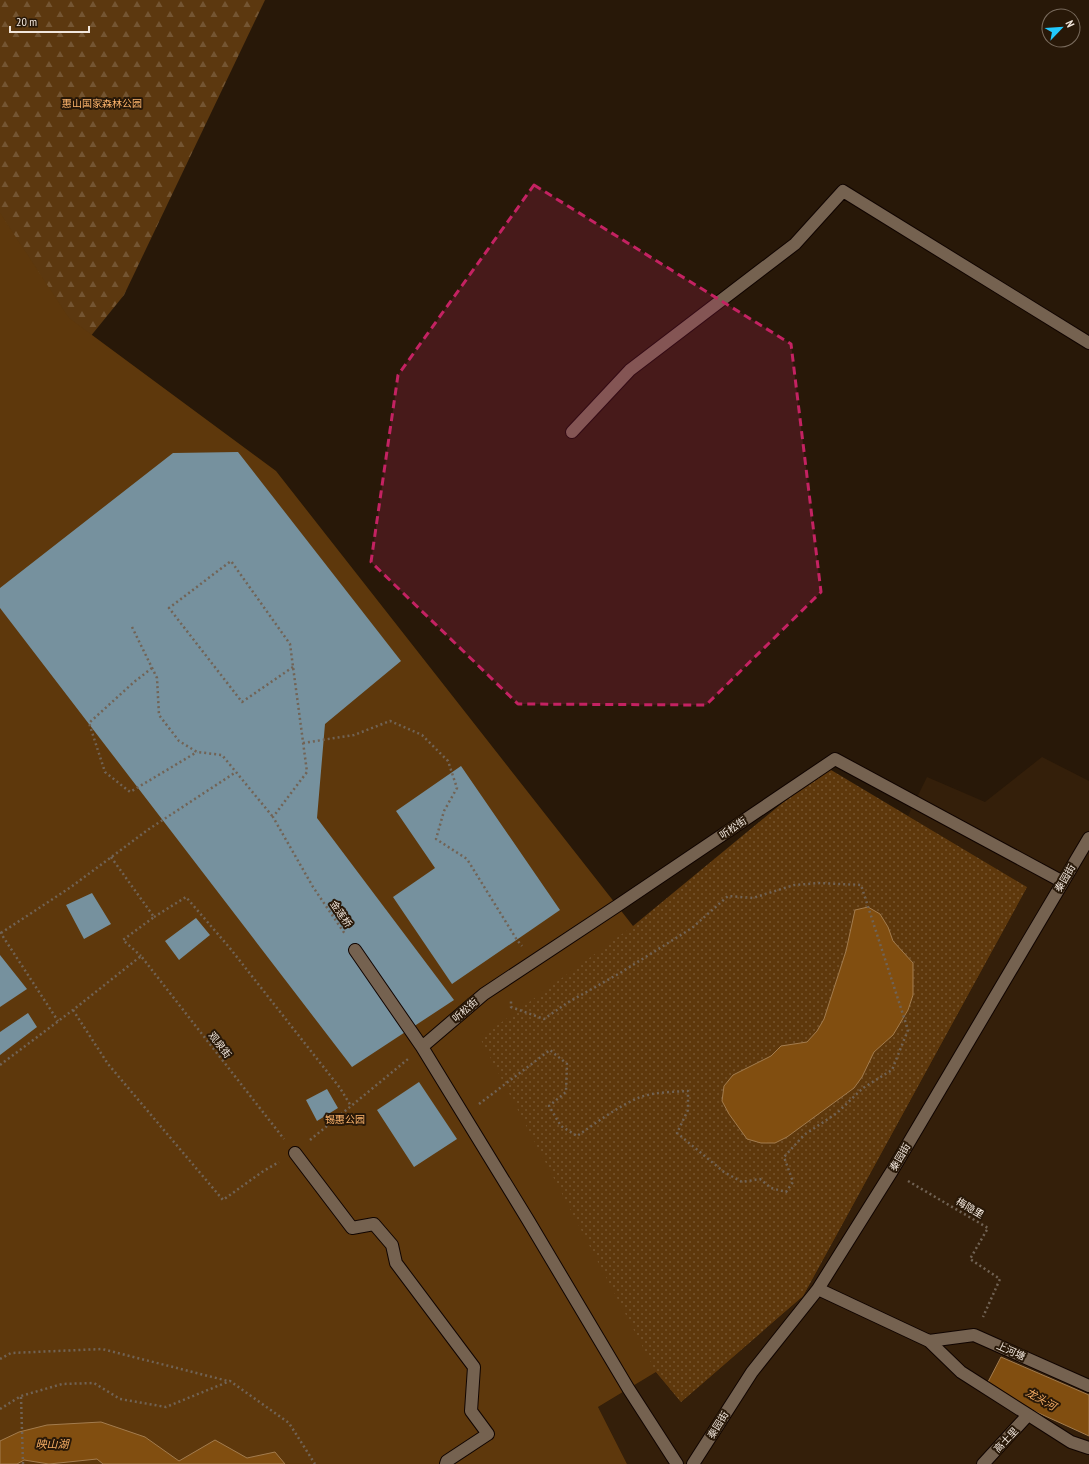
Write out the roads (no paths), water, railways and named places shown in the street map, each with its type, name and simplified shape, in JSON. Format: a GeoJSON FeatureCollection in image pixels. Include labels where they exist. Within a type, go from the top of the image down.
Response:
{"type":"FeatureCollection","features":[{"type":"Feature","properties":{"kind":"street"},"geometry":{"type":"LineString","coordinates":[[572,432],[630,370],[796,244],[843,191],[1089,343]]}},
{"type":"Feature","properties":{"kind":"street","name":"听松街"},"geometry":{"type":"LineString","coordinates":[[422,1047],[484,994],[835,759],[1063,882]]}},
{"type":"Feature","properties":{"kind":"street","name":"秦园街"},"geometry":{"type":"LineString","coordinates":[[693,1464],[752,1372],[818,1289],[892,1172],[1089,838]]}},
{"type":"Feature","properties":{"kind":"street"},"geometry":{"type":"LineString","coordinates":[[355,950],[422,1047],[528,1220],[628,1388],[677,1464]]}},
{"type":"Feature","properties":{"kind":"street"},"geometry":{"type":"LineString","coordinates":[[295,1152],[352,1228],[374,1224],[392,1244],[396,1263],[474,1367],[471,1411],[488,1434],[447,1461],[446,1464]]}},
{"type":"Feature","properties":{"kind":"street"},"geometry":{"type":"LineString","coordinates":[[818,1289],[929,1341],[961,1372],[1071,1442],[1089,1448]]}},
{"type":"Feature","properties":{"kind":"street","name":"上河塘"},"geometry":{"type":"LineString","coordinates":[[929,1341],[974,1335],[1089,1386]]}},
{"type":"Feature","properties":{"kind":"street","name":"高士里"},"geometry":{"type":"LineString","coordinates":[[983,1464],[1028,1415]]}},
{"type":"Feature","properties":{"kind":"water"},"geometry":{"type":"Polygon","coordinates":[[[868,907],[880,914],[888,927],[893,941],[913,963],[913,995],[908,1010],[893,1035],[874,1052],[862,1077],[854,1088],[787,1137],[775,1143],[761,1143],[747,1139],[729,1114],[722,1101],[724,1086],[733,1075],[771,1056],[781,1046],[807,1042],[817,1031],[824,1019],[846,951],[855,910],[868,907]]]}},
{"type":"Feature","properties":{"kind":"water","name":"龙头河"},"geometry":{"type":"Polygon","coordinates":[[[1001,1357],[1089,1395],[1089,1436],[1021,1405],[988,1382],[1001,1357]]]}},
{"type":"Feature","properties":{"kind":"water","name":"映山湖"},"geometry":{"type":"Polygon","coordinates":[[[101,1422],[145,1437],[179,1461],[215,1440],[247,1458],[275,1452],[285,1464],[103,1464],[97,1459],[49,1464],[24,1460],[17,1464],[0,1464],[0,1441],[19,1432],[47,1425],[101,1422]]]}},
{"type":"Feature","properties":{"kind":"park label","name":"惠山国家森林公园"},"geometry":{"type":"Point","coordinates":[102,103]}},
{"type":"Feature","properties":{"kind":"park label","name":"锡惠公园"},"geometry":{"type":"Point","coordinates":[345,1119]}}]}
